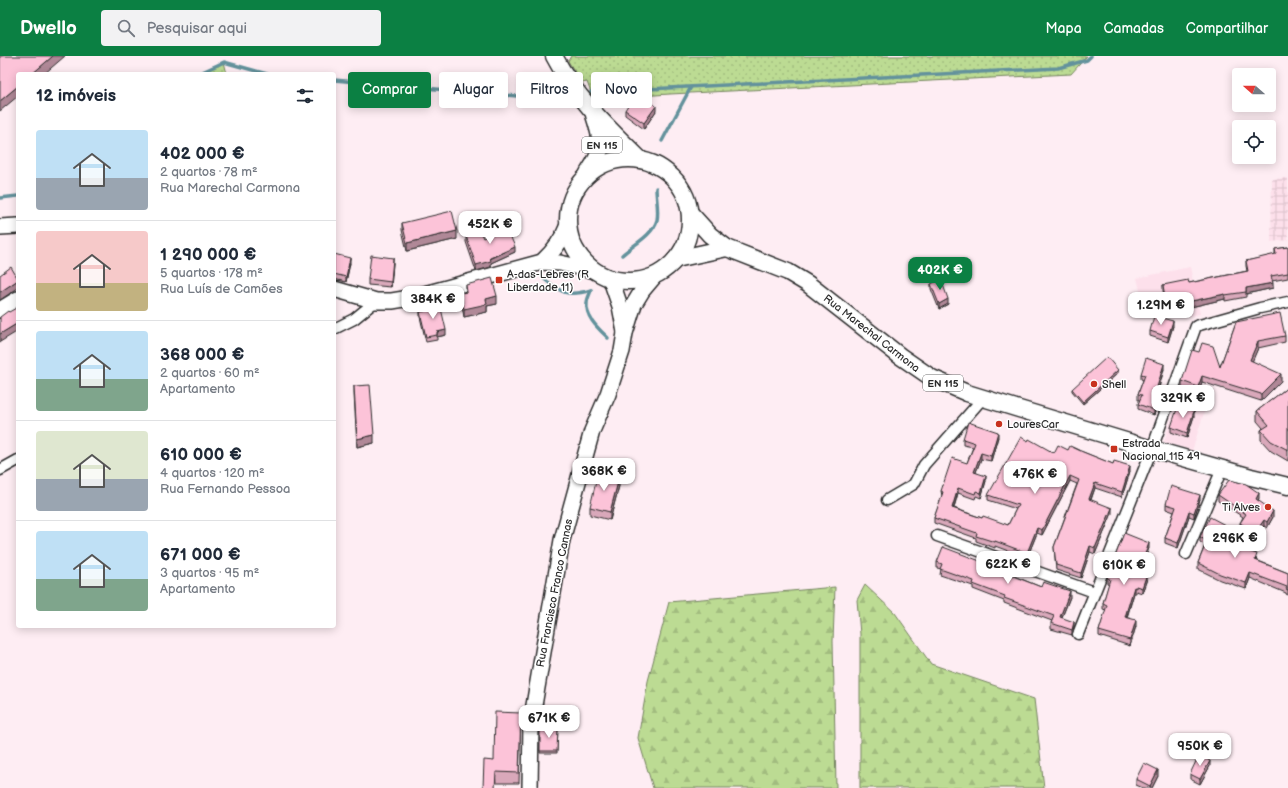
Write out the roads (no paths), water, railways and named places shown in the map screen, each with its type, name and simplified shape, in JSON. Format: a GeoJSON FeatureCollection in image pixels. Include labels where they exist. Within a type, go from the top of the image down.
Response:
{"type":"FeatureCollection","features":[{"type":"Feature","properties":{"kind":"main road","name":"EN 115"},"geometry":{"type":"LineString","coordinates":[[554,56],[576,92],[593,112],[641,160]]}},
{"type":"Feature","properties":{"kind":"main road","name":"EN 115"},"geometry":{"type":"LineString","coordinates":[[585,176],[603,164],[622,159],[641,160],[660,166],[675,179],[686,195],[691,214],[689,233],[682,252],[669,267],[653,278],[632,282],[611,280],[592,270],[577,255],[569,235],[568,214],[573,194],[585,176],[595,162],[602,145],[600,133],[593,112]]}},
{"type":"Feature","properties":{"kind":"main road","name":"Rua Marechal Carmona"},"geometry":{"type":"LineString","coordinates":[[691,214],[710,235],[727,248],[788,272],[808,284],[915,368],[932,378],[966,393],[1222,469],[1288,492]]}},
{"type":"Feature","properties":{"kind":"main road","name":"EN 115"},"geometry":{"type":"LineString","coordinates":[[676,259],[727,248]]}},
{"type":"Feature","properties":{"kind":"main road","name":"Rua Marechal Carmona"},"geometry":{"type":"LineString","coordinates":[[1251,478],[1288,486]]}},
{"type":"Feature","properties":{"kind":"street"},"geometry":{"type":"LineString","coordinates":[[542,262],[555,250],[563,239],[568,225]]}},
{"type":"Feature","properties":{"kind":"street"},"geometry":{"type":"LineString","coordinates":[[0,227],[16,226]]}},
{"type":"Feature","properties":{"kind":"street"},"geometry":{"type":"LineString","coordinates":[[336,290],[376,301],[392,300],[410,298],[542,262],[560,263],[592,270]]}},
{"type":"Feature","properties":{"kind":"street","name":"Rua Francisco Franco Cannas"},"geometry":{"type":"LineString","coordinates":[[530,788],[531,723],[562,540],[592,431],[608,394],[622,351],[625,334],[634,304],[642,291],[653,278]]}},
{"type":"Feature","properties":{"kind":"street","name":"Rua Francisco Franco Cannas"},"geometry":{"type":"LineString","coordinates":[[611,280],[620,306],[625,334]]}},
{"type":"Feature","properties":{"kind":"street"},"geometry":{"type":"LineString","coordinates":[[0,310],[16,300]]}},
{"type":"Feature","properties":{"kind":"street"},"geometry":{"type":"LineString","coordinates":[[336,328],[354,319],[376,301]]}},
{"type":"Feature","properties":{"kind":"street"},"geometry":{"type":"LineString","coordinates":[[1078,634],[1152,449],[1196,326],[1260,308],[1288,302]]}},
{"type":"Feature","properties":{"kind":"street"},"geometry":{"type":"LineString","coordinates":[[887,500],[914,484],[924,464],[983,398]]}},
{"type":"Feature","properties":{"kind":"street"},"geometry":{"type":"LineString","coordinates":[[0,470],[16,461]]}},
{"type":"Feature","properties":{"kind":"street"},"geometry":{"type":"LineString","coordinates":[[1186,554],[1222,469]]}},
{"type":"Feature","properties":{"kind":"street"},"geometry":{"type":"LineString","coordinates":[[937,536],[1094,592]]}},
{"type":"Feature","properties":{"kind":"waterway"},"geometry":{"type":"LineString","coordinates":[[652,89],[1058,68],[1087,60],[1091,56]]}},
{"type":"Feature","properties":{"kind":"waterway"},"geometry":{"type":"LineString","coordinates":[[202,72],[224,62],[260,72]]}},
{"type":"Feature","properties":{"kind":"waterway"},"geometry":{"type":"LineString","coordinates":[[336,80],[516,96]]}},
{"type":"Feature","properties":{"kind":"waterway"},"geometry":{"type":"LineString","coordinates":[[662,141],[691,87]]}},
{"type":"Feature","properties":{"kind":"waterway"},"geometry":{"type":"LineString","coordinates":[[622,255],[647,235],[655,225],[658,212],[656,188]]}},
{"type":"Feature","properties":{"kind":"waterway"},"geometry":{"type":"LineString","coordinates":[[0,198],[16,196]]}},
{"type":"Feature","properties":{"kind":"waterway"},"geometry":{"type":"LineString","coordinates":[[543,278],[565,292],[576,293],[591,290]]}},
{"type":"Feature","properties":{"kind":"waterway"},"geometry":{"type":"LineString","coordinates":[[591,290],[587,301],[588,313],[593,322],[608,338]]}},
{"type":"Feature","properties":{"kind":"place","name":"A-das-Lebres (R Liberdade 11)"},"geometry":{"type":"Point","coordinates":[499,280]}},
{"type":"Feature","properties":{"kind":"place","name":"Shell"},"geometry":{"type":"Point","coordinates":[1094,384]}},
{"type":"Feature","properties":{"kind":"place","name":"LouresCar"},"geometry":{"type":"Point","coordinates":[999,424]}},
{"type":"Feature","properties":{"kind":"place","name":"Estrada Nacional 115 49"},"geometry":{"type":"Point","coordinates":[1114,449]}},
{"type":"Feature","properties":{"kind":"place","name":"Ti Alves"},"geometry":{"type":"Point","coordinates":[1268,507]}}]}
